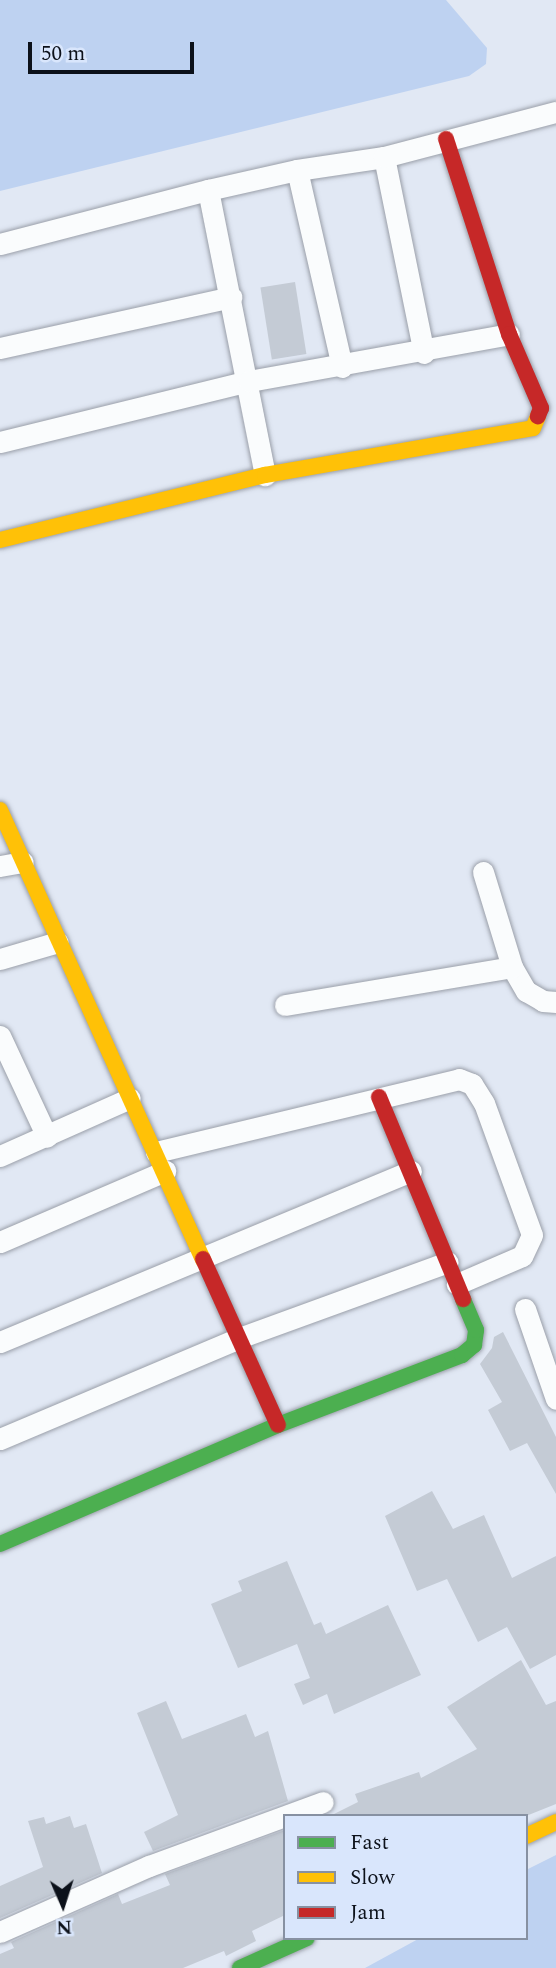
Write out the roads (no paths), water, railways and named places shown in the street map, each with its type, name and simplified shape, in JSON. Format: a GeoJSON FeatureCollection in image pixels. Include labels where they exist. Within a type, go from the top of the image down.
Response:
{"type":"FeatureCollection","features":[{"type":"Feature","properties":{"kind":"street"},"geometry":{"type":"LineString","coordinates":[[0,244],[208,190],[297,170],[384,157],[556,112]]}},
{"type":"Feature","properties":{"kind":"street"},"geometry":{"type":"LineString","coordinates":[[0,540],[265,475],[533,428],[541,408],[509,334],[446,139]]}},
{"type":"Feature","properties":{"kind":"street"},"geometry":{"type":"LineString","coordinates":[[384,157],[424,353]]}},
{"type":"Feature","properties":{"kind":"street"},"geometry":{"type":"LineString","coordinates":[[297,170],[342,367]]}},
{"type":"Feature","properties":{"kind":"street"},"geometry":{"type":"LineString","coordinates":[[208,190],[249,381],[265,475]]}},
{"type":"Feature","properties":{"kind":"street"},"geometry":{"type":"LineString","coordinates":[[0,348],[231,297]]}},
{"type":"Feature","properties":{"kind":"street"},"geometry":{"type":"LineString","coordinates":[[0,442],[249,381],[424,353],[509,334]]}},
{"type":"Feature","properties":{"kind":"street"},"geometry":{"type":"LineString","coordinates":[[0,810],[278,1426]]}},
{"type":"Feature","properties":{"kind":"street"},"geometry":{"type":"LineString","coordinates":[[0,866],[23,862]]}},
{"type":"Feature","properties":{"kind":"street"},"geometry":{"type":"LineString","coordinates":[[483,872],[512,967],[526,991],[543,1001],[556,1002]]}},
{"type":"Feature","properties":{"kind":"street"},"geometry":{"type":"LineString","coordinates":[[0,959],[58,942]]}},
{"type":"Feature","properties":{"kind":"street"},"geometry":{"type":"LineString","coordinates":[[285,1005],[512,967]]}},
{"type":"Feature","properties":{"kind":"street"},"geometry":{"type":"LineString","coordinates":[[0,1036],[47,1136]]}},
{"type":"Feature","properties":{"kind":"street"},"geometry":{"type":"LineString","coordinates":[[156,1152],[458,1079],[472,1084],[484,1103],[532,1235],[522,1256],[457,1284]]}},
{"type":"Feature","properties":{"kind":"street"},"geometry":{"type":"LineString","coordinates":[[0,1544],[278,1426],[468,1350],[474,1345],[476,1330],[379,1097]]}},
{"type":"Feature","properties":{"kind":"street"},"geometry":{"type":"LineString","coordinates":[[0,1156],[130,1098]]}},
{"type":"Feature","properties":{"kind":"street"},"geometry":{"type":"LineString","coordinates":[[0,1242],[165,1171]]}},
{"type":"Feature","properties":{"kind":"street"},"geometry":{"type":"LineString","coordinates":[[0,1342],[411,1171]]}},
{"type":"Feature","properties":{"kind":"street"},"geometry":{"type":"LineString","coordinates":[[0,1439],[239,1338],[448,1262]]}},
{"type":"Feature","properties":{"kind":"street"},"geometry":{"type":"LineString","coordinates":[[525,1309],[556,1399]]}},
{"type":"Feature","properties":{"kind":"street"},"geometry":{"type":"LineString","coordinates":[[290,1814],[323,1802]]}},
{"type":"Feature","properties":{"kind":"street"},"geometry":{"type":"LineString","coordinates":[[0,1932],[173,1857],[283,1817]]}},
{"type":"Feature","properties":{"kind":"street"},"geometry":{"type":"LineString","coordinates":[[528,1835],[556,1822]]}},
{"type":"Feature","properties":{"kind":"street"},"geometry":{"type":"LineString","coordinates":[[240,1968],[303,1940]]}}]}
